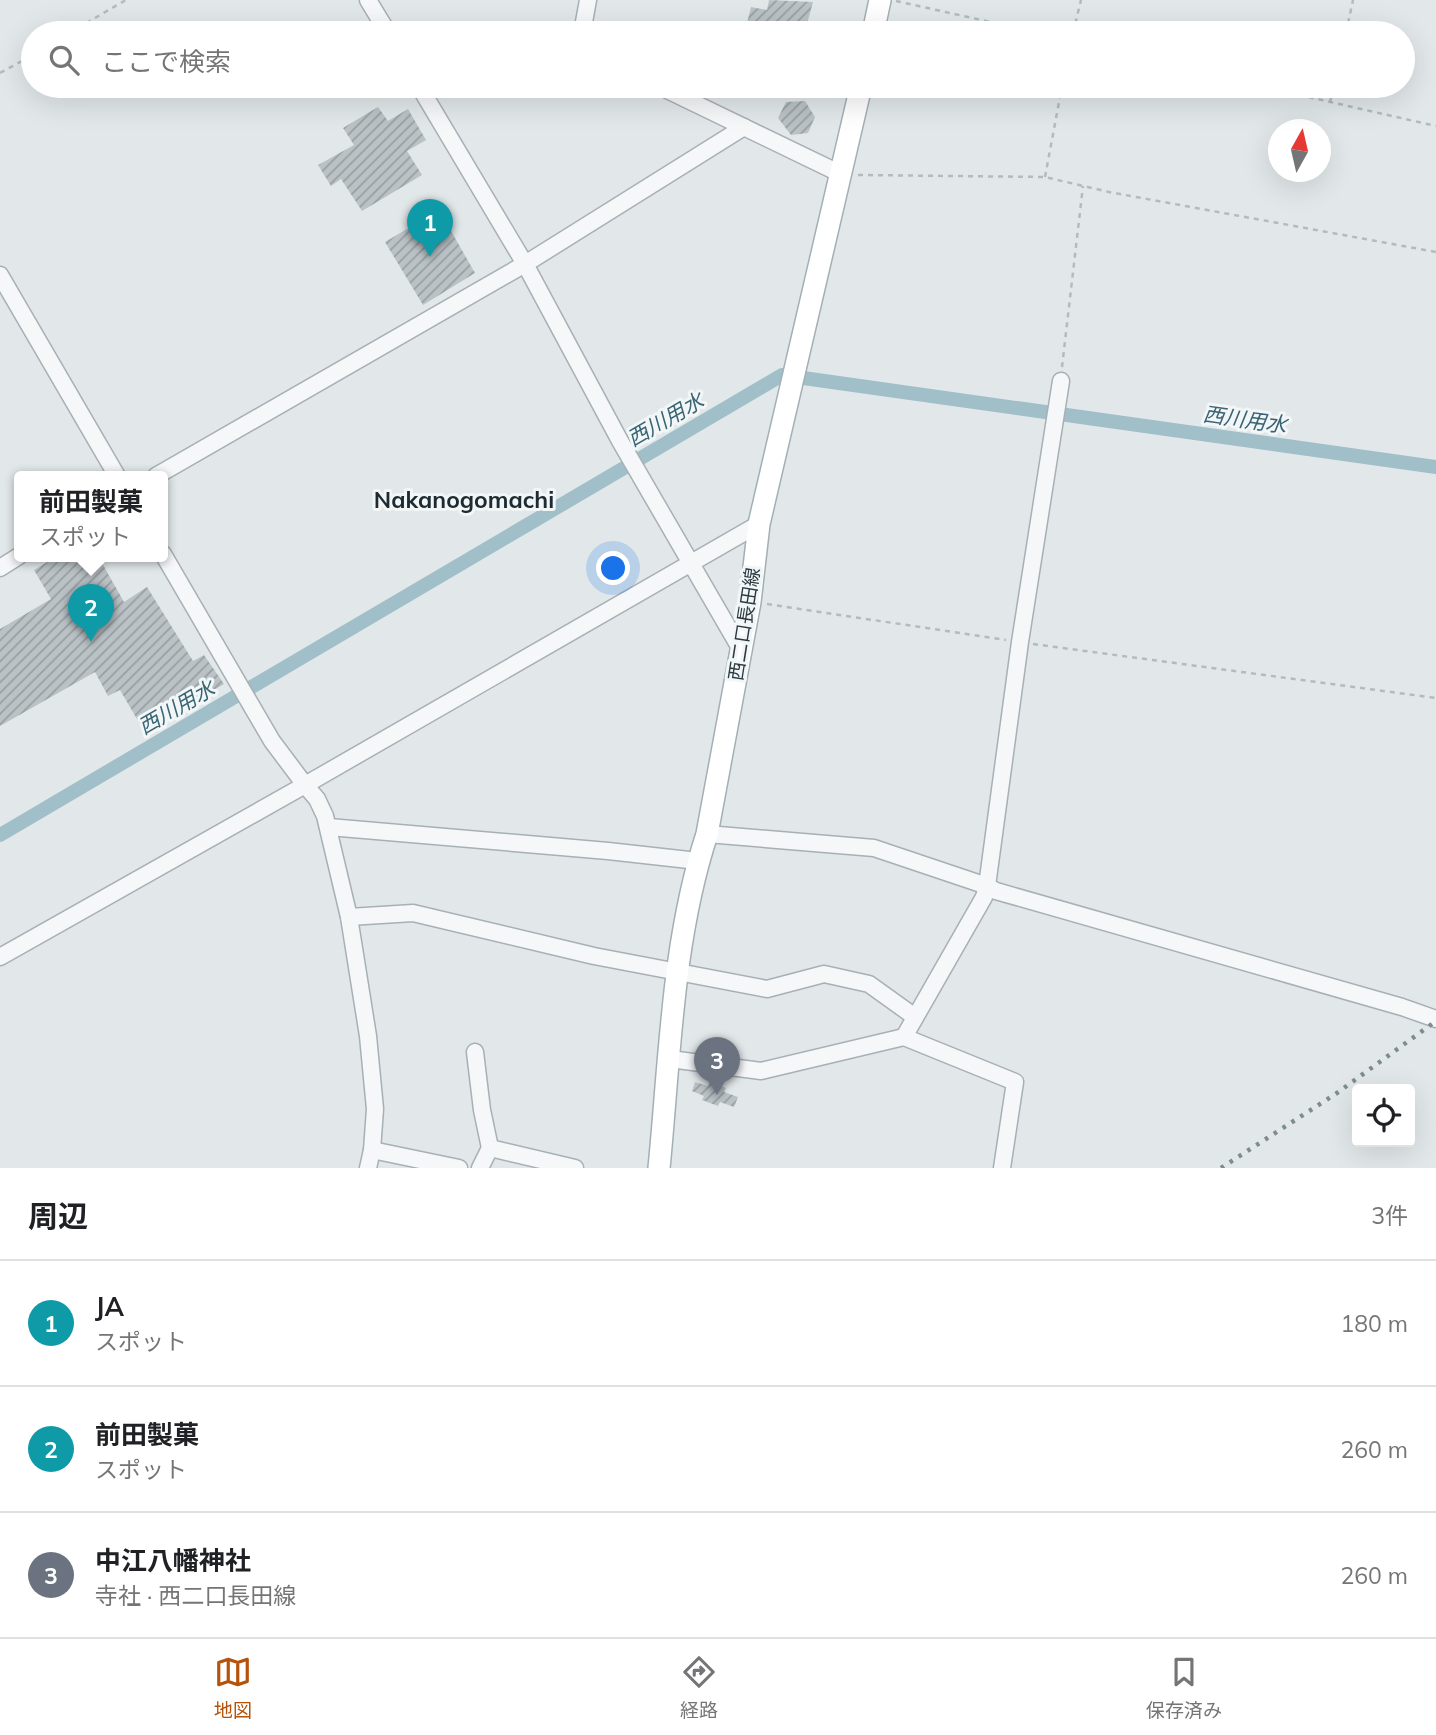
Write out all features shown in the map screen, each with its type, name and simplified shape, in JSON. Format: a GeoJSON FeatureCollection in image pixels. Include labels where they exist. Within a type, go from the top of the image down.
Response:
{"type":"FeatureCollection","features":[{"type":"Feature","properties":{"kind":"main road"},"geometry":{"type":"LineString","coordinates":[[876,21],[880,0]]}},
{"type":"Feature","properties":{"kind":"main road","name":"西二口長田線"},"geometry":{"type":"LineString","coordinates":[[659,1168],[677,971],[698,861],[707,834],[750,602],[759,524],[858,98]]}},
{"type":"Feature","properties":{"kind":"street"},"geometry":{"type":"LineString","coordinates":[[368,0],[381,21]]}},
{"type":"Feature","properties":{"kind":"street"},"geometry":{"type":"LineString","coordinates":[[584,21],[588,0]]}},
{"type":"Feature","properties":{"kind":"street"},"geometry":{"type":"LineString","coordinates":[[426,98],[525,264],[620,441],[740,648]]}},
{"type":"Feature","properties":{"kind":"street"},"geometry":{"type":"LineString","coordinates":[[684,98],[841,174]]}},
{"type":"Feature","properties":{"kind":"street"},"geometry":{"type":"LineString","coordinates":[[165,471],[525,264],[744,127]]}},
{"type":"Feature","properties":{"kind":"street"},"geometry":{"type":"LineString","coordinates":[[0,275],[114,471]]}},
{"type":"Feature","properties":{"kind":"street"},"geometry":{"type":"LineString","coordinates":[[904,1037],[984,897],[987,886],[1020,642],[1061,381]]}},
{"type":"Feature","properties":{"kind":"street"},"geometry":{"type":"LineString","coordinates":[[0,957],[759,524]]}},
{"type":"Feature","properties":{"kind":"street"},"geometry":{"type":"LineString","coordinates":[[168,562],[272,741],[317,799],[329,827],[349,917],[368,1037],[375,1109],[368,1168]]}},
{"type":"Feature","properties":{"kind":"street"},"geometry":{"type":"LineString","coordinates":[[329,827],[698,861]]}},
{"type":"Feature","properties":{"kind":"street"},"geometry":{"type":"LineString","coordinates":[[707,834],[874,848],[996,891],[1436,1019]]}},
{"type":"Feature","properties":{"kind":"street"},"geometry":{"type":"LineString","coordinates":[[349,917],[413,913],[594,956],[767,989],[824,974],[869,984],[915,1017]]}},
{"type":"Feature","properties":{"kind":"street"},"geometry":{"type":"LineString","coordinates":[[670,1059],[761,1071],[904,1037],[1015,1082],[1002,1168]]}},
{"type":"Feature","properties":{"kind":"street"},"geometry":{"type":"LineString","coordinates":[[475,1052],[490,1148],[480,1168]]}},
{"type":"Feature","properties":{"kind":"street"},"geometry":{"type":"LineString","coordinates":[[490,1148],[575,1168]]}},
{"type":"Feature","properties":{"kind":"street"},"geometry":{"type":"LineString","coordinates":[[372,1150],[459,1168]]}},
{"type":"Feature","properties":{"kind":"path"},"geometry":{"type":"LineString","coordinates":[[90,21],[126,0]]}},
{"type":"Feature","properties":{"kind":"path"},"geometry":{"type":"LineString","coordinates":[[891,0],[986,21]]}},
{"type":"Feature","properties":{"kind":"path"},"geometry":{"type":"LineString","coordinates":[[1076,21],[1081,0]]}},
{"type":"Feature","properties":{"kind":"path"},"geometry":{"type":"LineString","coordinates":[[1349,21],[1353,0]]}},
{"type":"Feature","properties":{"kind":"path"},"geometry":{"type":"LineString","coordinates":[[0,73],[21,62]]}},
{"type":"Feature","properties":{"kind":"path"},"geometry":{"type":"LineString","coordinates":[[1045,177],[1060,98]]}},
{"type":"Feature","properties":{"kind":"path"},"geometry":{"type":"LineString","coordinates":[[1312,98],[1436,127]]}},
{"type":"Feature","properties":{"kind":"path"},"geometry":{"type":"LineString","coordinates":[[1330,102],[1331,98]]}},
{"type":"Feature","properties":{"kind":"path"},"geometry":{"type":"LineString","coordinates":[[841,174],[1045,177],[1436,252]]}},
{"type":"Feature","properties":{"kind":"path"},"geometry":{"type":"LineString","coordinates":[[1061,381],[1083,186]]}},
{"type":"Feature","properties":{"kind":"path"},"geometry":{"type":"LineString","coordinates":[[750,602],[1020,642],[1436,698]]}},
{"type":"Feature","properties":{"kind":"building"},"geometry":{"type":"Polygon","coordinates":[[[769,0],[813,2],[808,21],[748,21],[751,7],[767,10],[769,0]]]}},
{"type":"Feature","properties":{"kind":"building"},"geometry":{"type":"Polygon","coordinates":[[[805,101],[815,117],[808,133],[791,135],[778,118],[786,102],[805,101]]]}},
{"type":"Feature","properties":{"kind":"building"},"geometry":{"type":"Polygon","coordinates":[[[378,107],[388,121],[408,109],[426,140],[407,151],[422,175],[362,211],[341,179],[331,186],[318,165],[354,145],[343,128],[378,107]]]}},
{"type":"Feature","properties":{"kind":"building"},"geometry":{"type":"Polygon","coordinates":[[[439,210],[475,273],[423,305],[385,242],[439,210]]]}},
{"type":"Feature","properties":{"kind":"building"},"geometry":{"type":"Polygon","coordinates":[[[47,562],[101,562],[124,602],[147,587],[193,661],[204,655],[224,684],[144,731],[120,690],[108,696],[95,672],[0,726],[0,629],[51,599],[34,570],[47,562]]]}},
{"type":"Feature","properties":{"kind":"building"},"geometry":{"type":"Polygon","coordinates":[[[709,1081],[726,1088],[724,1092],[738,1097],[734,1107],[720,1102],[718,1106],[702,1100],[704,1096],[692,1091],[695,1082],[708,1086],[709,1081]]]}},
{"type":"Feature","properties":{"kind":"waterway","name":"西川用水"},"geometry":{"type":"LineString","coordinates":[[0,835],[782,375],[1436,467]]}},
{"type":"Feature","properties":{"kind":"railway"},"geometry":{"type":"LineString","coordinates":[[1221,1168],[1337,1093],[1436,1021]]}},
{"type":"Feature","properties":{"kind":"place","name":"JA"},"geometry":{"type":"Point","coordinates":[430,257]}},
{"type":"Feature","properties":{"kind":"place","name":"前田製菓"},"geometry":{"type":"Point","coordinates":[91,642]}},
{"type":"Feature","properties":{"kind":"place","name":"中江八幡神社"},"geometry":{"type":"Point","coordinates":[717,1095]}},
{"type":"Feature","properties":{"kind":"district","name":"Nakanogomachi"},"geometry":{"type":"Point","coordinates":[464,499]}}]}
